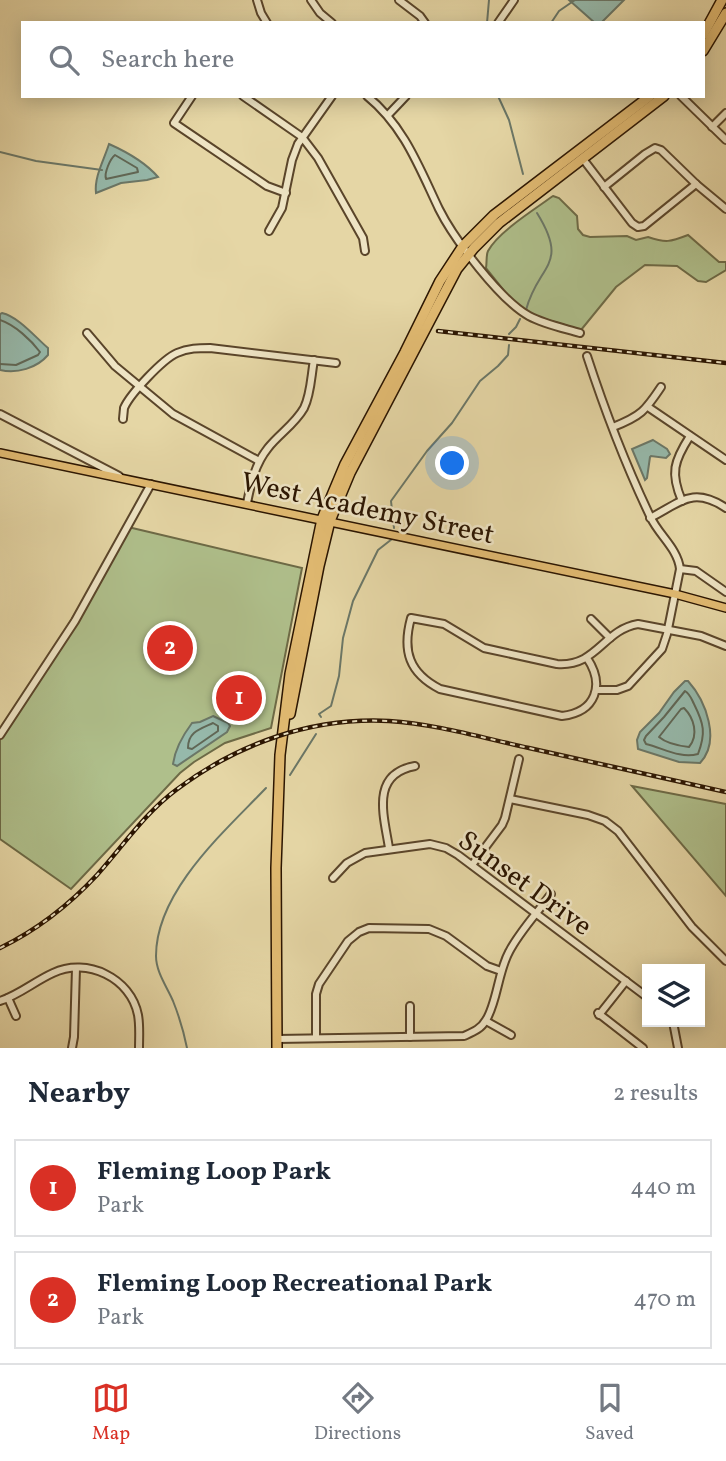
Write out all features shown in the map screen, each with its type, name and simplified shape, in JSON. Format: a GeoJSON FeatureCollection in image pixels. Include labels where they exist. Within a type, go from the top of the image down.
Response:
{"type":"FeatureCollection","features":[{"type":"Feature","properties":{"kind":"highway"},"geometry":{"type":"LineString","coordinates":[[705,31],[722,0]]}},
{"type":"Feature","properties":{"kind":"highway"},"geometry":{"type":"LineString","coordinates":[[705,48],[725,18]]}},
{"type":"Feature","properties":{"kind":"highway"},"geometry":{"type":"LineString","coordinates":[[277,1043],[276,868],[280,755],[287,693],[326,520],[345,464],[440,281],[466,250],[478,229],[647,98]]}},
{"type":"Feature","properties":{"kind":"highway"},"geometry":{"type":"LineString","coordinates":[[466,250],[661,98]]}},
{"type":"Feature","properties":{"kind":"main road","name":"West Academy Street"},"geometry":{"type":"LineString","coordinates":[[0,453],[675,594],[726,608]]}},
{"type":"Feature","properties":{"kind":"street"},"geometry":{"type":"LineString","coordinates":[[257,0],[266,21]]}},
{"type":"Feature","properties":{"kind":"street"},"geometry":{"type":"LineString","coordinates":[[311,0],[329,21]]}},
{"type":"Feature","properties":{"kind":"street"},"geometry":{"type":"LineString","coordinates":[[399,0],[424,21]]}},
{"type":"Feature","properties":{"kind":"street"},"geometry":{"type":"LineString","coordinates":[[499,21],[514,0]]}},
{"type":"Feature","properties":{"kind":"street"},"geometry":{"type":"LineString","coordinates":[[191,98],[174,123],[267,186],[286,193]]}},
{"type":"Feature","properties":{"kind":"street"},"geometry":{"type":"LineString","coordinates":[[246,98],[302,137],[318,158],[363,238],[365,251]]}},
{"type":"Feature","properties":{"kind":"street"},"geometry":{"type":"LineString","coordinates":[[269,232],[282,208],[292,160],[302,137],[331,98]]}},
{"type":"Feature","properties":{"kind":"street"},"geometry":{"type":"LineString","coordinates":[[369,98],[388,115],[411,148],[443,216],[466,250],[503,295],[524,312],[540,320],[580,333]]}},
{"type":"Feature","properties":{"kind":"street"},"geometry":{"type":"LineString","coordinates":[[388,115],[404,98]]}},
{"type":"Feature","properties":{"kind":"street"},"geometry":{"type":"LineString","coordinates":[[683,98],[726,140]]}},
{"type":"Feature","properties":{"kind":"street"},"geometry":{"type":"LineString","coordinates":[[712,127],[726,113]]}},
{"type":"Feature","properties":{"kind":"street"},"geometry":{"type":"LineString","coordinates":[[604,187],[655,148],[661,150],[726,209]]}},
{"type":"Feature","properties":{"kind":"street"},"geometry":{"type":"LineString","coordinates":[[583,159],[632,223],[638,227],[644,226],[696,184]]}},
{"type":"Feature","properties":{"kind":"street"},"geometry":{"type":"LineString","coordinates":[[87,333],[115,366],[173,414],[259,461]]}},
{"type":"Feature","properties":{"kind":"street"},"geometry":{"type":"LineString","coordinates":[[123,419],[124,408],[165,360],[176,353],[195,348],[235,350],[336,363]]}},
{"type":"Feature","properties":{"kind":"street"},"geometry":{"type":"LineString","coordinates":[[587,356],[650,518],[680,564],[662,649],[628,686],[617,690],[596,690]]}},
{"type":"Feature","properties":{"kind":"street"},"geometry":{"type":"LineString","coordinates":[[247,503],[259,461],[268,447],[303,410],[314,360]]}},
{"type":"Feature","properties":{"kind":"street"},"geometry":{"type":"LineString","coordinates":[[613,427],[638,416],[648,407],[661,387]]}},
{"type":"Feature","properties":{"kind":"street"},"geometry":{"type":"LineString","coordinates":[[648,407],[726,460]]}},
{"type":"Feature","properties":{"kind":"street"},"geometry":{"type":"LineString","coordinates":[[0,414],[120,477]]}},
{"type":"Feature","properties":{"kind":"street"},"geometry":{"type":"LineString","coordinates":[[682,501],[676,486],[675,465],[690,436]]}},
{"type":"Feature","properties":{"kind":"street"},"geometry":{"type":"LineString","coordinates":[[0,735],[75,621],[151,484]]}},
{"type":"Feature","properties":{"kind":"street"},"geometry":{"type":"LineString","coordinates":[[650,518],[697,496],[713,499],[726,508]]}},
{"type":"Feature","properties":{"kind":"street"},"geometry":{"type":"LineString","coordinates":[[680,569],[696,571],[726,592]]}},
{"type":"Feature","properties":{"kind":"street"},"geometry":{"type":"LineString","coordinates":[[587,658],[594,671],[596,690],[593,698],[582,710],[562,716],[440,689],[422,677],[410,660],[406,641],[411,618],[444,624],[494,651],[557,664],[574,663],[587,658],[628,625],[638,624],[701,636],[726,646]]}},
{"type":"Feature","properties":{"kind":"street"},"geometry":{"type":"LineString","coordinates":[[591,619],[610,638]]}},
{"type":"Feature","properties":{"kind":"street"},"geometry":{"type":"LineString","coordinates":[[472,865],[502,825],[519,759]]}},
{"type":"Feature","properties":{"kind":"street"},"geometry":{"type":"LineString","coordinates":[[388,848],[382,797],[392,776],[415,766]]}},
{"type":"Feature","properties":{"kind":"street"},"geometry":{"type":"LineString","coordinates":[[510,799],[589,815],[605,821],[618,831],[692,927],[726,961]]}},
{"type":"Feature","properties":{"kind":"street","name":"Sunset Drive"},"geometry":{"type":"LineString","coordinates":[[333,878],[354,858],[365,853],[388,848],[438,845],[472,865],[642,993]]}},
{"type":"Feature","properties":{"kind":"street"},"geometry":{"type":"LineString","coordinates":[[277,1043],[316,1038],[464,1036],[475,1031],[486,1021],[509,951],[551,894]]}},
{"type":"Feature","properties":{"kind":"street"},"geometry":{"type":"LineString","coordinates":[[316,1038],[316,994],[319,984],[348,941],[369,928],[429,929],[446,936],[487,966],[501,971]]}},
{"type":"Feature","properties":{"kind":"street"},"geometry":{"type":"LineString","coordinates":[[72,1048],[76,968]]}},
{"type":"Feature","properties":{"kind":"street"},"geometry":{"type":"LineString","coordinates":[[0,1001],[53,973],[76,968],[104,972],[127,991],[134,1002],[138,1014],[139,1048]]}},
{"type":"Feature","properties":{"kind":"street"},"geometry":{"type":"LineString","coordinates":[[626,981],[599,1014],[643,1048]]}},
{"type":"Feature","properties":{"kind":"street"},"geometry":{"type":"LineString","coordinates":[[8,998],[16,1016]]}},
{"type":"Feature","properties":{"kind":"street"},"geometry":{"type":"LineString","coordinates":[[410,1006],[410,1037]]}},
{"type":"Feature","properties":{"kind":"street"},"geometry":{"type":"LineString","coordinates":[[486,1021],[511,1035]]}},
{"type":"Feature","properties":{"kind":"street"},"geometry":{"type":"LineString","coordinates":[[674,1027],[678,1048]]}},
{"type":"Feature","properties":{"kind":"green space"},"geometry":{"type":"Polygon","coordinates":[[[553,196],[559,198],[577,216],[578,229],[583,235],[627,236],[636,240],[648,237],[668,241],[688,235],[719,262],[726,262],[726,270],[706,282],[698,281],[677,266],[645,265],[616,287],[581,330],[532,315],[518,308],[486,268],[487,255],[493,244],[508,229],[553,196]]]}},
{"type":"Feature","properties":{"kind":"green space"},"geometry":{"type":"Polygon","coordinates":[[[128,527],[302,568],[271,728],[225,743],[180,773],[71,889],[0,839],[0,737],[128,527]]]}},
{"type":"Feature","properties":{"kind":"green space"},"geometry":{"type":"Polygon","coordinates":[[[632,786],[726,804],[726,896],[632,786]]]}},
{"type":"Feature","properties":{"kind":"water"},"geometry":{"type":"Polygon","coordinates":[[[569,0],[624,0],[603,21],[593,21],[569,0]]]}},
{"type":"Feature","properties":{"kind":"water"},"geometry":{"type":"Polygon","coordinates":[[[109,144],[135,158],[158,177],[121,183],[96,193],[98,175],[109,144]]]}},
{"type":"Feature","properties":{"kind":"water"},"geometry":{"type":"Polygon","coordinates":[[[2,313],[21,323],[48,348],[48,355],[43,360],[20,370],[0,370],[2,313]]]}},
{"type":"Feature","properties":{"kind":"water"},"geometry":{"type":"Polygon","coordinates":[[[653,440],[670,454],[666,458],[650,457],[645,480],[632,449],[653,440]]]}},
{"type":"Feature","properties":{"kind":"water"},"geometry":{"type":"Polygon","coordinates":[[[685,681],[695,689],[709,721],[710,744],[700,763],[679,762],[638,749],[640,732],[685,681]]]}},
{"type":"Feature","properties":{"kind":"water"},"geometry":{"type":"Polygon","coordinates":[[[213,716],[228,723],[230,726],[227,732],[177,766],[173,764],[180,742],[192,723],[213,716]]]}},
{"type":"Feature","properties":{"kind":"waterway"},"geometry":{"type":"LineString","coordinates":[[487,21],[489,0]]}},
{"type":"Feature","properties":{"kind":"waterway"},"geometry":{"type":"LineString","coordinates":[[552,21],[559,11],[575,0]]}},
{"type":"Feature","properties":{"kind":"waterway"},"geometry":{"type":"LineString","coordinates":[[499,98],[509,120],[523,174]]}},
{"type":"Feature","properties":{"kind":"waterway"},"geometry":{"type":"LineString","coordinates":[[0,152],[36,161],[102,170]]}},
{"type":"Feature","properties":{"kind":"waterway"},"geometry":{"type":"LineString","coordinates":[[526,310],[551,255],[551,244],[537,213]]}},
{"type":"Feature","properties":{"kind":"waterway"},"geometry":{"type":"LineString","coordinates":[[509,334],[520,319]]}},
{"type":"Feature","properties":{"kind":"waterway"},"geometry":{"type":"LineString","coordinates":[[394,528],[391,501],[427,451],[452,423],[480,381],[508,355],[509,345]]}},
{"type":"Feature","properties":{"kind":"waterway"},"geometry":{"type":"LineString","coordinates":[[321,717],[319,714],[331,706],[339,676],[343,638],[353,601],[378,550],[392,539]]}},
{"type":"Feature","properties":{"kind":"waterway"},"geometry":{"type":"LineString","coordinates":[[290,775],[316,734]]}},
{"type":"Feature","properties":{"kind":"waterway"},"geometry":{"type":"LineString","coordinates":[[187,1048],[175,1007],[158,968],[156,956],[159,932],[167,908],[196,864],[266,788]]}},
{"type":"Feature","properties":{"kind":"railway"},"geometry":{"type":"LineString","coordinates":[[438,331],[726,363]]}},
{"type":"Feature","properties":{"kind":"railway"},"geometry":{"type":"LineString","coordinates":[[0,948],[40,925],[75,897],[144,819],[176,790],[224,759],[276,737],[303,729],[360,721],[424,725],[726,792]]}},
{"type":"Feature","properties":{"kind":"place","name":"Fleming Loop Recreational Park"},"geometry":{"type":"Point","coordinates":[170,648]}},
{"type":"Feature","properties":{"kind":"place","name":"Fleming Loop Park"},"geometry":{"type":"Point","coordinates":[239,698]}}]}
